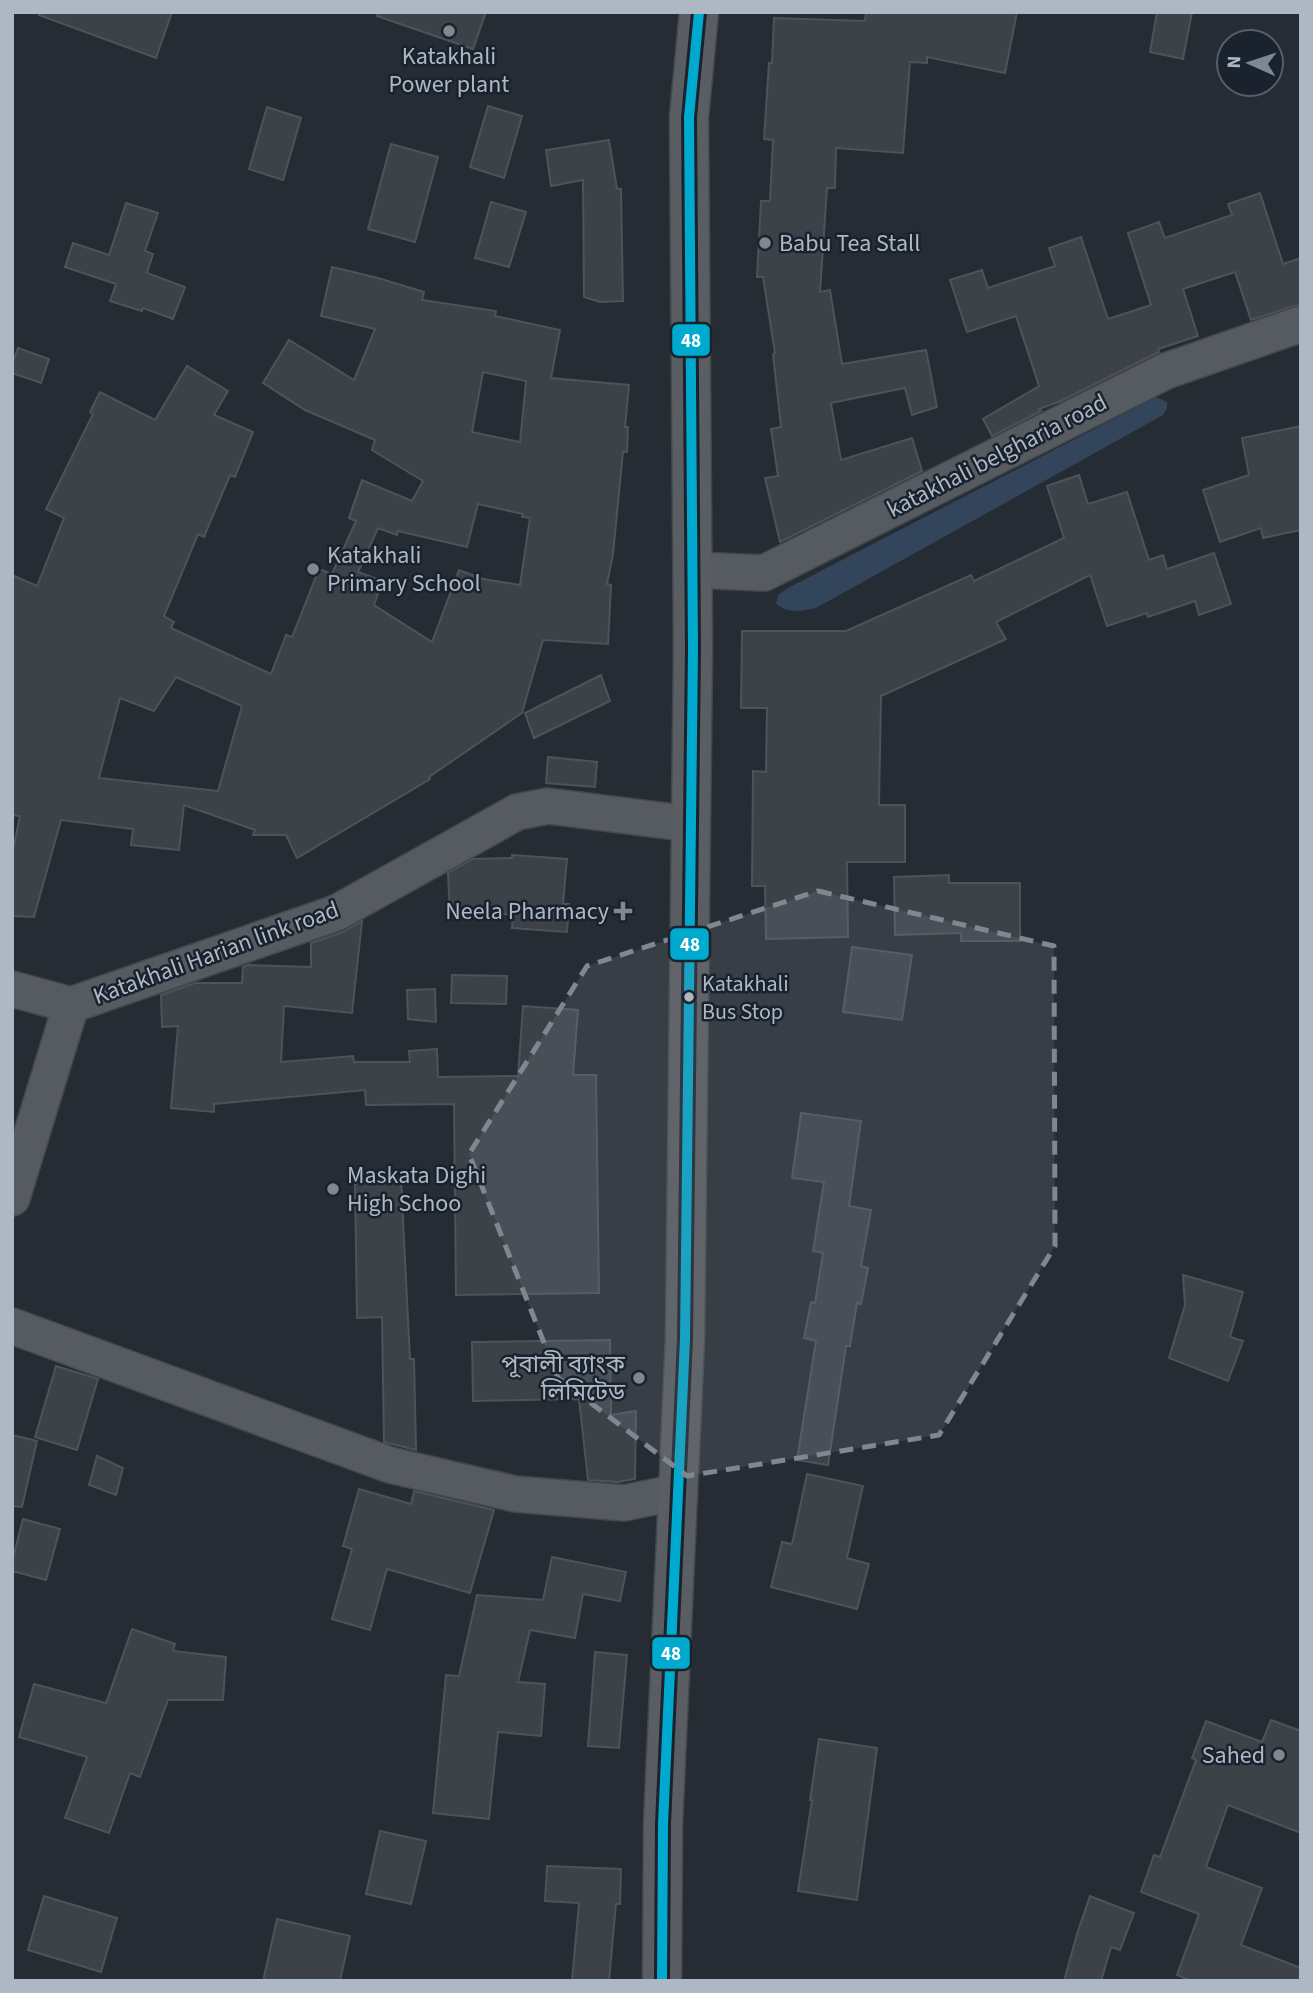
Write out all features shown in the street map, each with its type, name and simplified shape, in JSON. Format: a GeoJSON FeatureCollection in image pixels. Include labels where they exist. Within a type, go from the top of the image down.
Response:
{"type":"FeatureCollection","features":[{"type":"Feature","properties":{"kind":"highway"},"geometry":{"type":"LineString","coordinates":[[662,1981],[663,1824],[685,1339],[692,570],[689,117],[699,12]]}},
{"type":"Feature","properties":{"kind":"street","name":"katakhali belgharia road"},"geometry":{"type":"LineString","coordinates":[[692,570],[764,573],[1166,371],[1301,324]]}},
{"type":"Feature","properties":{"kind":"street","name":"Katakhali Harian link road"},"geometry":{"type":"LineString","coordinates":[[12,989],[71,1005],[336,913],[517,812],[548,807],[691,824]]}},
{"type":"Feature","properties":{"kind":"street"},"geometry":{"type":"LineString","coordinates":[[12,1198],[71,1005]]}},
{"type":"Feature","properties":{"kind":"street"},"geometry":{"type":"LineString","coordinates":[[12,1326],[390,1465],[515,1494],[624,1503],[678,1492]]}},
{"type":"Feature","properties":{"kind":"highlighted area"},"geometry":{"type":"Polygon","coordinates":[[[818,891],[1054,946],[1055,1246],[939,1435],[687,1476],[558,1378],[469,1154],[587,966],[818,891]]]}},
{"type":"Feature","properties":{"kind":"water"},"geometry":{"type":"Polygon","coordinates":[[[1156,397],[1167,402],[1163,415],[816,608],[800,611],[776,604],[778,595],[788,588],[1156,397]]]}},
{"type":"Feature","properties":{"kind":"building"},"geometry":{"type":"Polygon","coordinates":[[[39,12],[172,12],[156,58],[39,15],[39,12]]]}},
{"type":"Feature","properties":{"kind":"building","name":"Katakhali Power plant"},"geometry":{"type":"Polygon","coordinates":[[[378,12],[486,12],[473,49],[377,16],[378,12]]]}},
{"type":"Feature","properties":{"kind":"building"},"geometry":{"type":"Polygon","coordinates":[[[866,12],[1017,12],[1005,73],[927,57],[927,63],[910,62],[903,153],[836,148],[835,188],[827,188],[820,292],[830,290],[842,364],[926,350],[937,407],[912,415],[905,388],[831,403],[841,460],[912,438],[922,471],[780,542],[765,478],[778,476],[771,429],[781,427],[775,353],[763,277],[757,277],[761,201],[770,201],[773,140],[764,139],[774,18],[865,21],[866,12]]]}},
{"type":"Feature","properties":{"kind":"building"},"geometry":{"type":"Polygon","coordinates":[[[1157,12],[1192,12],[1183,59],[1150,52],[1157,12]]]}},
{"type":"Feature","properties":{"kind":"building"},"geometry":{"type":"Polygon","coordinates":[[[488,106],[522,116],[504,178],[470,167],[488,106]]]}},
{"type":"Feature","properties":{"kind":"building"},"geometry":{"type":"Polygon","coordinates":[[[267,107],[301,118],[283,180],[249,169],[267,107]]]}},
{"type":"Feature","properties":{"kind":"building"},"geometry":{"type":"Polygon","coordinates":[[[609,140],[617,189],[621,189],[623,301],[600,302],[584,297],[583,180],[551,186],[546,150],[609,140]]]}},
{"type":"Feature","properties":{"kind":"building"},"geometry":{"type":"Polygon","coordinates":[[[391,144],[438,157],[415,242],[368,229],[391,144]]]}},
{"type":"Feature","properties":{"kind":"building"},"geometry":{"type":"Polygon","coordinates":[[[1260,193],[1283,264],[1301,258],[1301,304],[1251,320],[1235,272],[1183,289],[1198,336],[1158,349],[1159,352],[1061,401],[1039,409],[1041,411],[992,436],[983,419],[1039,386],[1016,316],[967,332],[950,280],[982,270],[988,288],[1055,266],[1049,248],[1081,237],[1108,319],[1151,305],[1128,233],[1159,222],[1165,238],[1232,215],[1228,204],[1260,193]]]}},
{"type":"Feature","properties":{"kind":"building"},"geometry":{"type":"Polygon","coordinates":[[[491,202],[526,212],[509,267],[475,258],[491,202]]]}},
{"type":"Feature","properties":{"kind":"building"},"geometry":{"type":"Polygon","coordinates":[[[126,203],[158,213],[145,251],[153,254],[147,273],[185,287],[173,319],[143,308],[142,311],[110,301],[116,284],[65,267],[73,243],[109,255],[126,203]]]}},
{"type":"Feature","properties":{"kind":"building"},"geometry":{"type":"Polygon","coordinates":[[[332,267],[424,292],[422,300],[496,311],[495,316],[560,330],[551,378],[629,385],[625,427],[628,427],[627,452],[623,452],[613,554],[607,584],[611,585],[608,644],[543,640],[522,713],[429,777],[430,779],[297,858],[286,835],[253,835],[255,830],[184,805],[179,850],[131,845],[133,829],[61,820],[34,917],[12,916],[12,855],[20,816],[12,815],[12,575],[37,586],[64,518],[46,509],[93,414],[90,412],[100,392],[155,420],[187,366],[228,391],[214,415],[253,432],[235,477],[230,475],[204,537],[198,534],[164,616],[174,622],[171,628],[271,674],[286,635],[292,637],[319,569],[332,574],[356,521],[349,518],[362,480],[412,501],[423,481],[372,450],[375,440],[305,410],[263,383],[289,340],[354,380],[375,329],[321,316],[332,267]],[[483,372],[472,432],[520,442],[526,381],[483,372]],[[478,504],[467,547],[398,531],[397,535],[378,528],[358,572],[383,581],[374,605],[432,642],[459,570],[483,579],[520,585],[530,518],[478,504]],[[176,677],[154,711],[120,698],[99,778],[218,791],[242,706],[176,677]]]}},
{"type":"Feature","properties":{"kind":"building"},"geometry":{"type":"Polygon","coordinates":[[[18,348],[49,359],[41,383],[12,373],[12,364],[18,348]]]}},
{"type":"Feature","properties":{"kind":"building"},"geometry":{"type":"Polygon","coordinates":[[[1301,426],[1301,530],[1263,538],[1261,528],[1220,542],[1203,490],[1249,475],[1242,438],[1301,426]]]}},
{"type":"Feature","properties":{"kind":"building"},"geometry":{"type":"Polygon","coordinates":[[[1079,475],[1088,504],[1127,492],[1149,560],[1163,555],[1167,569],[1214,553],[1231,604],[1199,615],[1195,601],[1148,617],[1147,613],[1107,626],[1090,575],[996,622],[1006,639],[881,696],[879,805],[905,805],[905,862],[847,862],[848,937],[766,939],[765,886],[752,886],[753,771],[766,772],[767,708],[741,708],[742,631],[846,631],[971,575],[974,581],[1064,538],[1047,486],[1079,475]]]}},
{"type":"Feature","properties":{"kind":"building"},"geometry":{"type":"Polygon","coordinates":[[[601,675],[610,701],[534,738],[525,713],[601,675]]]}},
{"type":"Feature","properties":{"kind":"building"},"geometry":{"type":"Polygon","coordinates":[[[548,757],[597,762],[595,787],[546,783],[548,757]]]}},
{"type":"Feature","properties":{"kind":"building"},"geometry":{"type":"Polygon","coordinates":[[[512,855],[567,859],[563,904],[569,904],[567,932],[512,928],[513,914],[450,915],[448,873],[473,859],[512,858],[512,855]]]}},
{"type":"Feature","properties":{"kind":"building"},"geometry":{"type":"Polygon","coordinates":[[[949,875],[949,883],[1020,883],[1020,941],[961,941],[961,933],[895,935],[894,877],[949,875]]]}},
{"type":"Feature","properties":{"kind":"building"},"geometry":{"type":"Polygon","coordinates":[[[362,921],[352,1013],[284,1006],[281,1062],[353,1056],[354,1062],[410,1062],[409,1051],[437,1049],[438,1077],[518,1076],[523,1006],[578,1010],[573,1075],[596,1075],[599,1293],[456,1295],[454,1104],[366,1105],[365,1090],[214,1104],[214,1112],[171,1108],[178,1026],[162,1027],[161,995],[195,983],[242,983],[243,967],[248,965],[311,967],[311,943],[343,932],[362,921]]]}},
{"type":"Feature","properties":{"kind":"building"},"geometry":{"type":"Polygon","coordinates":[[[852,947],[912,955],[902,1020],[843,1012],[852,947]]]}},
{"type":"Feature","properties":{"kind":"building"},"geometry":{"type":"Polygon","coordinates":[[[452,975],[507,976],[506,1004],[451,1003],[452,975]]]}},
{"type":"Feature","properties":{"kind":"building"},"geometry":{"type":"Polygon","coordinates":[[[435,989],[436,1022],[408,1019],[407,990],[435,989]]]}},
{"type":"Feature","properties":{"kind":"building"},"geometry":{"type":"Polygon","coordinates":[[[801,1113],[861,1121],[849,1206],[871,1210],[861,1266],[868,1268],[861,1304],[857,1303],[850,1346],[846,1346],[828,1465],[797,1460],[816,1341],[804,1338],[811,1302],[815,1303],[823,1253],[813,1251],[824,1182],[792,1178],[801,1113]]]}},
{"type":"Feature","properties":{"kind":"building"},"geometry":{"type":"Polygon","coordinates":[[[401,1179],[410,1359],[414,1359],[416,1450],[384,1442],[382,1317],[357,1318],[355,1184],[401,1179]]]}},
{"type":"Feature","properties":{"kind":"building"},"geometry":{"type":"Polygon","coordinates":[[[1183,1275],[1243,1292],[1230,1337],[1243,1341],[1228,1381],[1169,1358],[1185,1305],[1183,1275]]]}},
{"type":"Feature","properties":{"kind":"building"},"geometry":{"type":"Polygon","coordinates":[[[610,1340],[611,1415],[636,1411],[635,1479],[618,1482],[588,1480],[579,1399],[473,1401],[472,1342],[610,1340]]]}},
{"type":"Feature","properties":{"kind":"building"},"geometry":{"type":"Polygon","coordinates":[[[56,1366],[98,1379],[77,1450],[35,1437],[56,1366]]]}},
{"type":"Feature","properties":{"kind":"building"},"geometry":{"type":"Polygon","coordinates":[[[12,1435],[37,1441],[22,1507],[12,1506],[12,1435]]]}},
{"type":"Feature","properties":{"kind":"building"},"geometry":{"type":"Polygon","coordinates":[[[97,1456],[123,1468],[116,1495],[89,1485],[97,1456]]]}},
{"type":"Feature","properties":{"kind":"building"},"geometry":{"type":"Polygon","coordinates":[[[807,1474],[863,1486],[847,1558],[869,1564],[857,1609],[771,1587],[782,1542],[792,1544],[807,1474]]]}},
{"type":"Feature","properties":{"kind":"building"},"geometry":{"type":"Polygon","coordinates":[[[359,1489],[411,1504],[414,1491],[494,1510],[470,1593],[387,1569],[370,1630],[332,1619],[352,1549],[343,1546],[359,1489]]]}},
{"type":"Feature","properties":{"kind":"building"},"geometry":{"type":"Polygon","coordinates":[[[23,1519],[60,1529],[46,1580],[12,1571],[23,1519]]]}},
{"type":"Feature","properties":{"kind":"building"},"geometry":{"type":"Polygon","coordinates":[[[552,1557],[626,1572],[620,1601],[583,1594],[575,1638],[530,1630],[518,1682],[545,1684],[541,1736],[498,1732],[489,1819],[433,1813],[446,1675],[459,1676],[477,1595],[543,1600],[552,1557]]]}},
{"type":"Feature","properties":{"kind":"building"},"geometry":{"type":"Polygon","coordinates":[[[132,1629],[175,1644],[173,1651],[226,1657],[223,1700],[168,1700],[140,1777],[130,1773],[109,1833],[65,1818],[87,1757],[19,1737],[34,1684],[106,1703],[132,1629]]]}},
{"type":"Feature","properties":{"kind":"building"},"geometry":{"type":"Polygon","coordinates":[[[595,1652],[627,1655],[619,1748],[588,1746],[595,1652]]]}},
{"type":"Feature","properties":{"kind":"building"},"geometry":{"type":"Polygon","coordinates":[[[1271,1720],[1301,1731],[1301,1833],[1228,1805],[1206,1867],[1262,1888],[1241,1945],[1301,1968],[1301,1981],[1191,1981],[1177,1975],[1199,1914],[1141,1892],[1154,1855],[1160,1857],[1196,1760],[1192,1758],[1206,1721],[1262,1742],[1271,1720]]]}},
{"type":"Feature","properties":{"kind":"building"},"geometry":{"type":"Polygon","coordinates":[[[819,1739],[877,1748],[857,1900],[798,1891],[819,1739]]]}},
{"type":"Feature","properties":{"kind":"building"},"geometry":{"type":"Polygon","coordinates":[[[380,1831],[426,1841],[411,1904],[366,1894],[380,1831]]]}},
{"type":"Feature","properties":{"kind":"building"},"geometry":{"type":"Polygon","coordinates":[[[547,1866],[621,1869],[620,1904],[616,1904],[609,1981],[572,1981],[579,1903],[545,1901],[547,1866]]]}},
{"type":"Feature","properties":{"kind":"building"},"geometry":{"type":"Polygon","coordinates":[[[44,1896],[117,1918],[101,1972],[28,1950],[44,1896]]]}},
{"type":"Feature","properties":{"kind":"building"},"geometry":{"type":"Polygon","coordinates":[[[1090,1896],[1134,1913],[1120,1950],[1111,1947],[1101,1981],[1064,1981],[1077,1934],[1090,1896]]]}},
{"type":"Feature","properties":{"kind":"building"},"geometry":{"type":"Polygon","coordinates":[[[277,1919],[350,1936],[340,1981],[263,1981],[277,1919]]]}},
{"type":"Feature","properties":{"kind":"transit line","name":"48"},"geometry":{"type":"LineString","coordinates":[[662,1981],[663,1824],[685,1339],[693,649],[689,117],[699,12]]}},
{"type":"Feature","properties":{"kind":"place","name":"Katakhali Power plant"},"geometry":{"type":"Point","coordinates":[449,31]}},
{"type":"Feature","properties":{"kind":"place","name":"Babu Tea Stall"},"geometry":{"type":"Point","coordinates":[765,243]}},
{"type":"Feature","properties":{"kind":"place","name":"Katakhali Primary School"},"geometry":{"type":"Point","coordinates":[313,569]}},
{"type":"Feature","properties":{"kind":"place","name":"Neela Pharmacy"},"geometry":{"type":"Point","coordinates":[623,911]}},
{"type":"Feature","properties":{"kind":"place","name":"Katakhali Bus Stop"},"geometry":{"type":"Point","coordinates":[689,997]}},
{"type":"Feature","properties":{"kind":"place","name":"Maskata Dighi High Schoo"},"geometry":{"type":"Point","coordinates":[333,1189]}},
{"type":"Feature","properties":{"kind":"place","name":"পূবালী ব্যাংক লিমিটেড"},"geometry":{"type":"Point","coordinates":[639,1378]}},
{"type":"Feature","properties":{"kind":"place","name":"Sahed"},"geometry":{"type":"Point","coordinates":[1279,1755]}}]}
